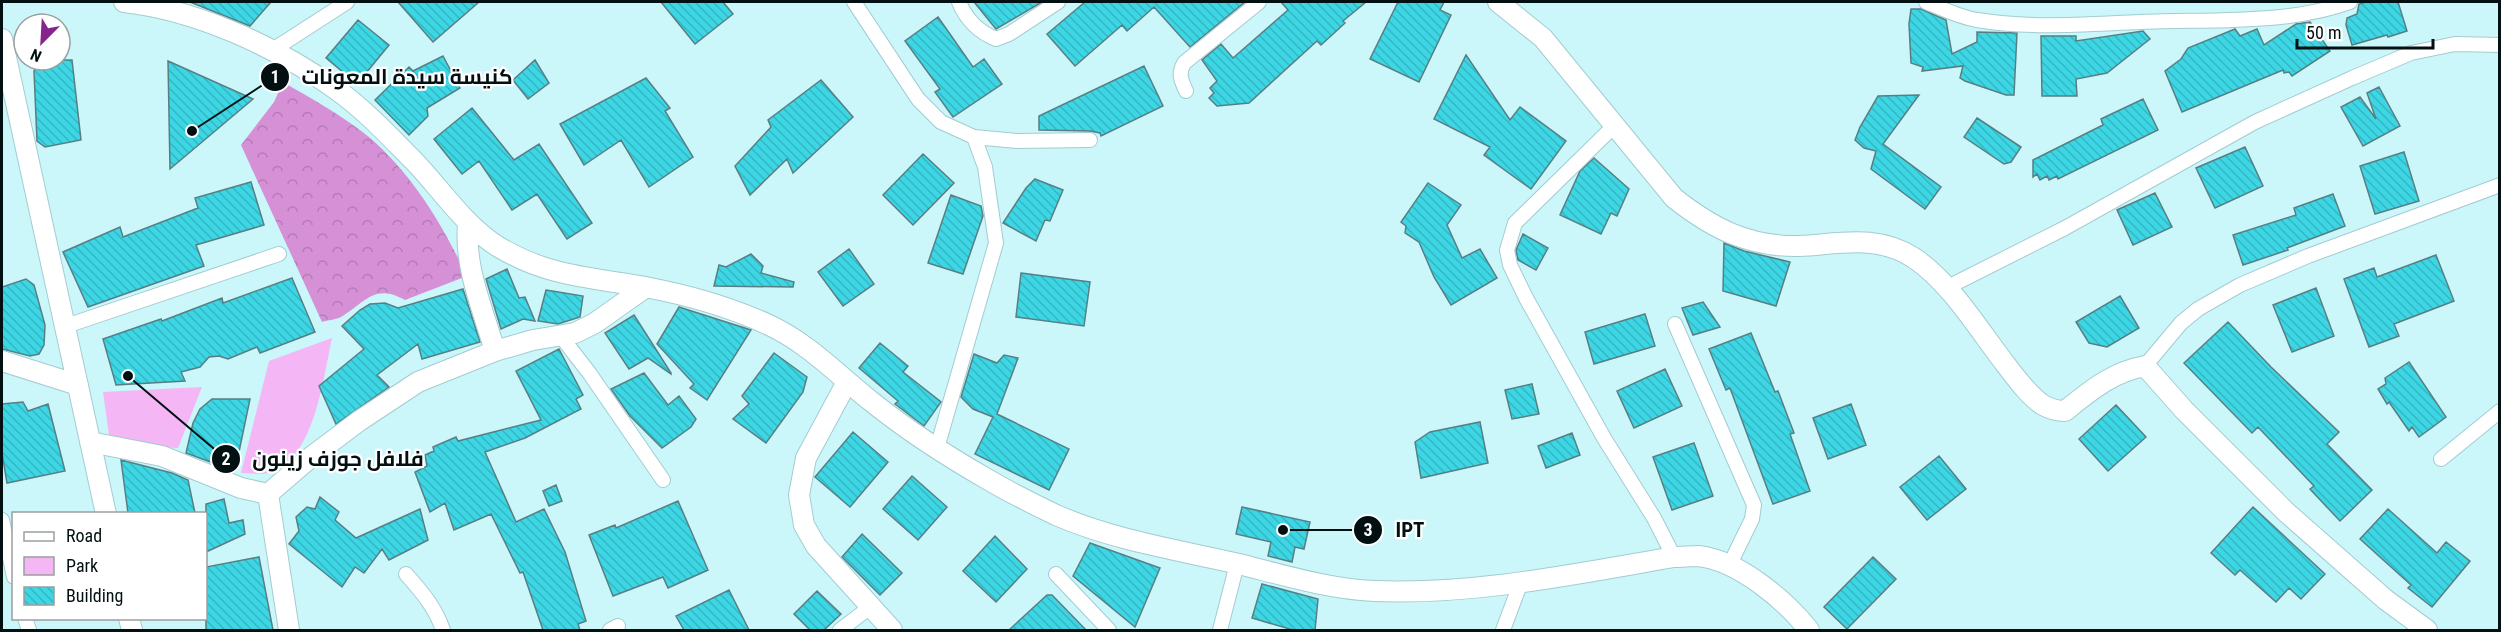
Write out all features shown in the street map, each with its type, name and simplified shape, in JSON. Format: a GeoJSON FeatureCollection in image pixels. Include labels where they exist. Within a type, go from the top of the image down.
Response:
{"type":"FeatureCollection","features":[{"type":"Feature","properties":{"kind":"street"},"geometry":{"type":"LineString","coordinates":[[124,2],[148,3],[194,16],[271,51],[340,92],[379,126],[444,194],[468,224],[510,253],[555,273],[646,287],[716,303],[772,326],[801,344],[884,411],[937,448],[992,482],[1058,516],[1120,536],[1319,583],[1371,591],[1482,588],[1674,557],[1698,556],[1729,566],[1768,590],[1790,608],[1809,630]]}},
{"type":"Feature","properties":{"kind":"street"},"geometry":{"type":"LineString","coordinates":[[271,51],[347,2]]}},
{"type":"Feature","properties":{"kind":"street"},"geometry":{"type":"LineString","coordinates":[[854,2],[918,99],[941,122],[974,137],[1017,141],[1090,140]]}},
{"type":"Feature","properties":{"kind":"street"},"geometry":{"type":"LineString","coordinates":[[959,2],[982,34],[996,39],[1009,34],[1058,2]]}},
{"type":"Feature","properties":{"kind":"street"},"geometry":{"type":"LineString","coordinates":[[1186,91],[1180,79],[1184,63],[1259,2]]}},
{"type":"Feature","properties":{"kind":"street"},"geometry":{"type":"LineString","coordinates":[[1498,2],[1543,38],[1674,198],[1696,216],[1725,233],[1754,241],[1786,245],[1862,241],[1899,249],[1915,259],[1946,288],[2015,376],[2042,404],[2051,409],[2065,411],[2102,382],[2122,371],[2145,366],[2181,323],[2198,309],[2233,289],[2308,255],[2499,185]]}},
{"type":"Feature","properties":{"kind":"street"},"geometry":{"type":"LineString","coordinates":[[1926,2],[1960,16],[1980,20],[2009,24],[2069,25],[2202,22],[2317,11],[2350,2]]}},
{"type":"Feature","properties":{"kind":"street"},"geometry":{"type":"LineString","coordinates":[[2,41],[6,89],[66,326],[106,512]]}},
{"type":"Feature","properties":{"kind":"street"},"geometry":{"type":"LineString","coordinates":[[1946,288],[2065,228],[2256,122],[2352,78],[2411,53],[2455,44],[2499,45]]}},
{"type":"Feature","properties":{"kind":"street"},"geometry":{"type":"LineString","coordinates":[[1614,126],[1515,223],[1508,250],[1510,265],[1609,447],[1654,518],[1674,557]]}},
{"type":"Feature","properties":{"kind":"street"},"geometry":{"type":"LineString","coordinates":[[937,448],[996,243],[985,167],[974,137]]}},
{"type":"Feature","properties":{"kind":"street"},"geometry":{"type":"LineString","coordinates":[[468,224],[467,244],[470,265],[495,351]]}},
{"type":"Feature","properties":{"kind":"street"},"geometry":{"type":"LineString","coordinates":[[66,326],[279,254]]}},
{"type":"Feature","properties":{"kind":"street"},"geometry":{"type":"LineString","coordinates":[[268,495],[351,427],[418,382],[495,351],[533,340],[575,333],[595,323],[646,287]]}},
{"type":"Feature","properties":{"kind":"street"},"geometry":{"type":"LineString","coordinates":[[1675,324],[1754,505],[1752,519],[1729,566]]}},
{"type":"Feature","properties":{"kind":"street"},"geometry":{"type":"LineString","coordinates":[[560,335],[590,374],[663,480]]}},
{"type":"Feature","properties":{"kind":"street"},"geometry":{"type":"LineString","coordinates":[[2,361],[78,385]]}},
{"type":"Feature","properties":{"kind":"street"},"geometry":{"type":"LineString","coordinates":[[2145,366],[2191,418],[2286,512],[2386,600],[2427,630]]}},
{"type":"Feature","properties":{"kind":"street"},"geometry":{"type":"LineString","coordinates":[[847,382],[806,458],[799,495],[804,525],[816,546],[869,608],[892,630]]}},
{"type":"Feature","properties":{"kind":"street"},"geometry":{"type":"LineString","coordinates":[[2441,459],[2499,411]]}},
{"type":"Feature","properties":{"kind":"street"},"geometry":{"type":"LineString","coordinates":[[90,441],[162,456],[241,488],[268,495]]}},
{"type":"Feature","properties":{"kind":"street"},"geometry":{"type":"LineString","coordinates":[[268,495],[289,630]]}},
{"type":"Feature","properties":{"kind":"street"},"geometry":{"type":"LineString","coordinates":[[2,520],[12,568]]}},
{"type":"Feature","properties":{"kind":"street"},"geometry":{"type":"LineString","coordinates":[[1220,630],[1238,564]]}},
{"type":"Feature","properties":{"kind":"street"},"geometry":{"type":"LineString","coordinates":[[406,574],[428,599],[443,630]]}},
{"type":"Feature","properties":{"kind":"street"},"geometry":{"type":"LineString","coordinates":[[1056,574],[1109,630]]}},
{"type":"Feature","properties":{"kind":"street"},"geometry":{"type":"LineString","coordinates":[[1503,630],[1521,582]]}},
{"type":"Feature","properties":{"kind":"street"},"geometry":{"type":"LineString","coordinates":[[840,630],[869,608]]}},
{"type":"Feature","properties":{"kind":"green space"},"geometry":{"type":"Polygon","coordinates":[[[283,82],[349,122],[385,152],[413,184],[437,219],[467,276],[405,300],[385,293],[371,296],[341,317],[322,322],[241,145],[274,102],[283,82]]]}},
{"type":"Feature","properties":{"kind":"green space"},"geometry":{"type":"Polygon","coordinates":[[[332,338],[314,415],[307,435],[297,452],[285,465],[269,473],[241,473],[269,361],[332,338]]]}},
{"type":"Feature","properties":{"kind":"green space"},"geometry":{"type":"Polygon","coordinates":[[[202,387],[178,448],[162,447],[109,435],[103,392],[202,387]]]}},
{"type":"Feature","properties":{"kind":"building"},"geometry":{"type":"Polygon","coordinates":[[[190,2],[271,2],[250,26],[190,2]]]}},
{"type":"Feature","properties":{"kind":"building"},"geometry":{"type":"Polygon","coordinates":[[[398,2],[479,2],[433,42],[398,2]]]}},
{"type":"Feature","properties":{"kind":"building"},"geometry":{"type":"Polygon","coordinates":[[[661,2],[723,2],[733,14],[695,44],[661,2]]]}},
{"type":"Feature","properties":{"kind":"building"},"geometry":{"type":"Polygon","coordinates":[[[974,2],[1042,2],[996,29],[974,2]]]}},
{"type":"Feature","properties":{"kind":"building"},"geometry":{"type":"Polygon","coordinates":[[[1085,2],[1245,2],[1190,47],[1154,7],[1127,31],[1122,25],[1075,66],[1047,34],[1085,2]]]}},
{"type":"Feature","properties":{"kind":"building"},"geometry":{"type":"Polygon","coordinates":[[[1281,2],[1366,2],[1343,21],[1345,23],[1321,45],[1317,41],[1249,103],[1217,106],[1209,98],[1214,93],[1210,88],[1217,81],[1202,60],[1221,44],[1233,58],[1288,10],[1281,2]]]}},
{"type":"Feature","properties":{"kind":"building"},"geometry":{"type":"Polygon","coordinates":[[[1398,2],[1444,2],[1440,10],[1451,15],[1419,82],[1370,59],[1398,2]]]}},
{"type":"Feature","properties":{"kind":"building"},"geometry":{"type":"Polygon","coordinates":[[[2398,2],[2407,31],[2352,45],[2346,25],[2347,18],[2357,14],[2359,4],[2398,2]]]}},
{"type":"Feature","properties":{"kind":"building"},"geometry":{"type":"Polygon","coordinates":[[[1911,9],[1921,9],[1946,20],[1952,54],[1977,42],[1977,32],[2017,33],[2014,95],[2006,95],[1965,81],[1960,78],[1963,66],[1922,71],[1923,67],[1911,63],[1909,24],[1911,9]]]}},
{"type":"Feature","properties":{"kind":"building"},"geometry":{"type":"Polygon","coordinates":[[[938,17],[973,67],[984,59],[1002,84],[953,117],[935,92],[940,89],[905,41],[938,17]]]}},
{"type":"Feature","properties":{"kind":"building"},"geometry":{"type":"Polygon","coordinates":[[[358,20],[389,45],[357,84],[326,58],[358,20]]]}},
{"type":"Feature","properties":{"kind":"building"},"geometry":{"type":"Polygon","coordinates":[[[2310,22],[2330,51],[2292,76],[2289,72],[2284,73],[2283,70],[2182,112],[2165,71],[2181,59],[2188,48],[2235,29],[2240,36],[2257,29],[2264,45],[2296,24],[2310,22]]]}},
{"type":"Feature","properties":{"kind":"building"},"geometry":{"type":"Polygon","coordinates":[[[2143,31],[2150,39],[2107,73],[2076,79],[2077,96],[2042,96],[2041,36],[2076,36],[2076,41],[2143,31]]]}},
{"type":"Feature","properties":{"kind":"building"},"geometry":{"type":"Polygon","coordinates":[[[1466,55],[1510,120],[1520,107],[1566,141],[1531,189],[1484,155],[1490,147],[1434,119],[1466,55]]]}},
{"type":"Feature","properties":{"kind":"building"},"geometry":{"type":"Polygon","coordinates":[[[443,56],[460,88],[427,108],[428,116],[409,135],[375,100],[409,67],[413,71],[443,56]]]}},
{"type":"Feature","properties":{"kind":"building"},"geometry":{"type":"Polygon","coordinates":[[[72,60],[81,140],[45,147],[37,141],[34,72],[72,72],[72,60]]]}},
{"type":"Feature","properties":{"kind":"building"},"geometry":{"type":"Polygon","coordinates":[[[535,60],[549,83],[528,99],[513,80],[535,60]]]}},
{"type":"Feature","properties":{"kind":"building"},"geometry":{"type":"Polygon","coordinates":[[[168,61],[253,99],[170,169],[168,61]]]}},
{"type":"Feature","properties":{"kind":"building"},"geometry":{"type":"Polygon","coordinates":[[[1144,66],[1163,106],[1101,136],[1100,133],[1090,131],[1039,130],[1039,116],[1144,66]]]}},
{"type":"Feature","properties":{"kind":"building"},"geometry":{"type":"Polygon","coordinates":[[[646,78],[670,108],[665,111],[693,157],[649,187],[621,140],[584,165],[560,124],[646,78]]]}},
{"type":"Feature","properties":{"kind":"building"},"geometry":{"type":"Polygon","coordinates":[[[821,80],[853,117],[793,173],[787,159],[750,195],[735,166],[771,127],[768,120],[821,80]]]}},
{"type":"Feature","properties":{"kind":"building"},"geometry":{"type":"Polygon","coordinates":[[[2379,87],[2400,126],[2363,146],[2341,107],[2360,97],[2376,119],[2367,93],[2379,87]]]}},
{"type":"Feature","properties":{"kind":"building"},"geometry":{"type":"Polygon","coordinates":[[[1919,95],[1883,144],[1941,187],[1925,209],[1871,169],[1876,151],[1864,148],[1855,140],[1878,96],[1919,95]]]}},
{"type":"Feature","properties":{"kind":"building"},"geometry":{"type":"Polygon","coordinates":[[[2143,99],[2158,130],[2058,179],[2057,176],[2049,180],[2047,176],[2040,180],[2037,174],[2033,177],[2033,160],[2103,125],[2101,119],[2143,99]]]}},
{"type":"Feature","properties":{"kind":"building"},"geometry":{"type":"Polygon","coordinates":[[[472,108],[514,160],[539,144],[592,223],[567,239],[537,194],[512,210],[479,161],[462,174],[434,139],[472,108]]]}},
{"type":"Feature","properties":{"kind":"building"},"geometry":{"type":"Polygon","coordinates":[[[1977,118],[2021,147],[2011,162],[2004,164],[1964,137],[1977,118]]]}},
{"type":"Feature","properties":{"kind":"building"},"geometry":{"type":"Polygon","coordinates":[[[2245,147],[2263,186],[2215,208],[2196,168],[2245,147]]]}},
{"type":"Feature","properties":{"kind":"building"},"geometry":{"type":"Polygon","coordinates":[[[2404,152],[2419,201],[2375,214],[2360,166],[2404,152]]]}},
{"type":"Feature","properties":{"kind":"building"},"geometry":{"type":"Polygon","coordinates":[[[923,154],[954,183],[913,225],[883,195],[923,154]]]}},
{"type":"Feature","properties":{"kind":"building"},"geometry":{"type":"Polygon","coordinates":[[[1594,158],[1629,189],[1617,216],[1611,213],[1601,234],[1560,215],[1580,171],[1594,158]]]}},
{"type":"Feature","properties":{"kind":"building"},"geometry":{"type":"Polygon","coordinates":[[[1035,179],[1063,190],[1050,221],[1045,220],[1036,241],[1003,223],[1026,188],[1035,179]]]}},
{"type":"Feature","properties":{"kind":"building"},"geometry":{"type":"Polygon","coordinates":[[[251,182],[264,225],[196,245],[204,266],[88,307],[63,252],[120,227],[123,237],[198,208],[195,198],[251,182]]]}},
{"type":"Feature","properties":{"kind":"building"},"geometry":{"type":"Polygon","coordinates":[[[1428,183],[1461,205],[1447,225],[1462,258],[1480,249],[1497,278],[1451,305],[1434,277],[1419,242],[1405,233],[1406,226],[1401,222],[1428,183]]]}},
{"type":"Feature","properties":{"kind":"building"},"geometry":{"type":"Polygon","coordinates":[[[2155,193],[2172,227],[2133,245],[2117,210],[2155,193]]]}},
{"type":"Feature","properties":{"kind":"building"},"geometry":{"type":"Polygon","coordinates":[[[2333,194],[2345,226],[2287,248],[2288,250],[2243,265],[2233,235],[2296,215],[2294,208],[2333,194]]]}},
{"type":"Feature","properties":{"kind":"building"},"geometry":{"type":"Polygon","coordinates":[[[951,195],[981,206],[983,216],[963,274],[928,263],[951,195]]]}},
{"type":"Feature","properties":{"kind":"building"},"geometry":{"type":"Polygon","coordinates":[[[1523,234],[1548,248],[1536,270],[1518,260],[1516,250],[1523,234]]]}},
{"type":"Feature","properties":{"kind":"building"},"geometry":{"type":"Polygon","coordinates":[[[1724,243],[1744,251],[1790,262],[1776,306],[1723,291],[1724,243]]]}},
{"type":"Feature","properties":{"kind":"building"},"geometry":{"type":"Polygon","coordinates":[[[849,249],[874,284],[843,306],[818,272],[849,249]]]}},
{"type":"Feature","properties":{"kind":"building"},"geometry":{"type":"Polygon","coordinates":[[[751,254],[763,266],[761,273],[794,282],[793,287],[714,286],[719,265],[726,267],[751,254]]]}},
{"type":"Feature","properties":{"kind":"building"},"geometry":{"type":"Polygon","coordinates":[[[2436,255],[2454,301],[2394,324],[2399,336],[2369,347],[2344,279],[2374,268],[2377,277],[2436,255]]]}},
{"type":"Feature","properties":{"kind":"building"},"geometry":{"type":"Polygon","coordinates":[[[507,269],[519,298],[525,297],[535,321],[523,319],[501,329],[486,279],[507,269]]]}},
{"type":"Feature","properties":{"kind":"building"},"geometry":{"type":"Polygon","coordinates":[[[1021,273],[1090,282],[1084,326],[1016,317],[1021,273]]]}},
{"type":"Feature","properties":{"kind":"building"},"geometry":{"type":"Polygon","coordinates":[[[292,278],[315,332],[260,353],[257,347],[228,359],[219,356],[209,357],[200,367],[181,372],[185,381],[116,385],[103,339],[161,319],[162,321],[222,298],[223,303],[292,278]]]}},
{"type":"Feature","properties":{"kind":"building"},"geometry":{"type":"Polygon","coordinates":[[[26,279],[34,285],[45,325],[44,345],[39,354],[30,356],[2,349],[2,287],[26,279]]]}},
{"type":"Feature","properties":{"kind":"building"},"geometry":{"type":"Polygon","coordinates":[[[2316,288],[2334,336],[2292,352],[2273,305],[2316,288]]]}},
{"type":"Feature","properties":{"kind":"building"},"geometry":{"type":"Polygon","coordinates":[[[463,289],[480,342],[422,359],[418,344],[377,375],[389,387],[336,424],[319,386],[364,349],[342,326],[370,304],[385,303],[398,308],[463,289]]]}},
{"type":"Feature","properties":{"kind":"building"},"geometry":{"type":"Polygon","coordinates":[[[546,290],[583,296],[580,317],[558,324],[538,321],[546,290]]]}},
{"type":"Feature","properties":{"kind":"building"},"geometry":{"type":"Polygon","coordinates":[[[2120,296],[2139,328],[2107,347],[2089,343],[2076,322],[2120,296]]]}},
{"type":"Feature","properties":{"kind":"building"},"geometry":{"type":"Polygon","coordinates":[[[1703,302],[1720,327],[1693,335],[1682,308],[1703,302]]]}},
{"type":"Feature","properties":{"kind":"building"},"geometry":{"type":"Polygon","coordinates":[[[679,307],[751,330],[707,400],[690,388],[694,384],[657,344],[679,307]]]}},
{"type":"Feature","properties":{"kind":"building"},"geometry":{"type":"Polygon","coordinates":[[[1645,314],[1655,346],[1594,364],[1585,332],[1645,314]]]}},
{"type":"Feature","properties":{"kind":"building"},"geometry":{"type":"Polygon","coordinates":[[[634,315],[671,374],[648,358],[629,369],[605,333],[634,315]]]}},
{"type":"Feature","properties":{"kind":"building"},"geometry":{"type":"Polygon","coordinates":[[[2228,322],[2339,432],[2327,444],[2372,490],[2340,521],[2310,489],[2314,486],[2258,427],[2252,433],[2184,363],[2228,322]]]}},
{"type":"Feature","properties":{"kind":"building"},"geometry":{"type":"Polygon","coordinates":[[[1751,333],[1775,392],[1778,391],[1794,433],[1790,434],[1810,491],[1773,504],[1730,388],[1726,390],[1709,349],[1751,333]]]}},
{"type":"Feature","properties":{"kind":"building"},"geometry":{"type":"Polygon","coordinates":[[[880,343],[908,366],[903,372],[941,402],[924,426],[895,404],[898,401],[859,368],[880,343]]]}},
{"type":"Feature","properties":{"kind":"building"},"geometry":{"type":"Polygon","coordinates":[[[559,349],[583,395],[576,399],[581,409],[525,438],[485,452],[516,522],[544,509],[565,552],[586,621],[578,624],[580,630],[543,630],[523,572],[520,573],[491,514],[454,530],[445,503],[430,512],[415,472],[427,466],[425,455],[434,451],[433,447],[456,437],[458,441],[541,420],[516,371],[559,349]]]}},
{"type":"Feature","properties":{"kind":"building"},"geometry":{"type":"Polygon","coordinates":[[[774,353],[807,377],[803,392],[766,443],[733,419],[749,404],[742,396],[774,353]]]}},
{"type":"Feature","properties":{"kind":"building"},"geometry":{"type":"Polygon","coordinates":[[[974,354],[997,363],[1004,355],[1018,358],[997,414],[1069,449],[1049,490],[975,454],[993,417],[973,409],[961,397],[974,354]]]}},
{"type":"Feature","properties":{"kind":"building"},"geometry":{"type":"Polygon","coordinates":[[[2409,362],[2446,417],[2419,437],[2412,427],[2409,431],[2378,389],[2386,384],[2385,378],[2409,362]]]}},
{"type":"Feature","properties":{"kind":"building"},"geometry":{"type":"Polygon","coordinates":[[[1665,369],[1682,406],[1634,428],[1617,391],[1665,369]]]}},
{"type":"Feature","properties":{"kind":"building"},"geometry":{"type":"Polygon","coordinates":[[[644,373],[668,405],[679,396],[696,419],[691,427],[662,448],[630,416],[611,389],[644,373]]]}},
{"type":"Feature","properties":{"kind":"building"},"geometry":{"type":"Polygon","coordinates":[[[1532,384],[1539,414],[1512,419],[1505,390],[1532,384]]]}},
{"type":"Feature","properties":{"kind":"building"},"geometry":{"type":"Polygon","coordinates":[[[212,399],[250,399],[235,471],[186,453],[193,423],[200,409],[212,399]]]}},
{"type":"Feature","properties":{"kind":"building"},"geometry":{"type":"Polygon","coordinates":[[[23,402],[28,411],[48,404],[65,471],[7,483],[2,453],[2,404],[23,402]]]}},
{"type":"Feature","properties":{"kind":"building"},"geometry":{"type":"Polygon","coordinates":[[[1851,404],[1866,445],[1828,459],[1813,418],[1851,404]]]}},
{"type":"Feature","properties":{"kind":"building"},"geometry":{"type":"Polygon","coordinates":[[[2116,405],[2146,437],[2108,471],[2079,439],[2116,405]]]}},
{"type":"Feature","properties":{"kind":"building"},"geometry":{"type":"Polygon","coordinates":[[[1480,422],[1488,463],[1421,478],[1415,442],[1430,432],[1480,422]]]}},
{"type":"Feature","properties":{"kind":"building"},"geometry":{"type":"Polygon","coordinates":[[[853,432],[888,462],[850,507],[815,477],[853,432]]]}},
{"type":"Feature","properties":{"kind":"building"},"geometry":{"type":"Polygon","coordinates":[[[1572,433],[1580,455],[1546,468],[1538,446],[1572,433]]]}},
{"type":"Feature","properties":{"kind":"building"},"geometry":{"type":"Polygon","coordinates":[[[1694,443],[1713,496],[1672,510],[1653,457],[1694,443]]]}},
{"type":"Feature","properties":{"kind":"building"},"geometry":{"type":"Polygon","coordinates":[[[1939,456],[1966,489],[1927,520],[1900,487],[1939,456]]]}},
{"type":"Feature","properties":{"kind":"building"},"geometry":{"type":"Polygon","coordinates":[[[121,460],[172,473],[188,480],[195,512],[128,512],[121,460]]]}},
{"type":"Feature","properties":{"kind":"building"},"geometry":{"type":"Polygon","coordinates":[[[912,476],[947,507],[918,540],[883,509],[912,476]]]}},
{"type":"Feature","properties":{"kind":"building"},"geometry":{"type":"Polygon","coordinates":[[[556,485],[562,501],[549,506],[543,491],[556,485]]]}},
{"type":"Feature","properties":{"kind":"building"},"geometry":{"type":"Polygon","coordinates":[[[320,497],[339,512],[335,520],[356,538],[420,509],[428,540],[389,560],[382,549],[364,573],[355,567],[342,587],[289,544],[299,531],[296,517],[307,507],[315,509],[320,497]]]}},
{"type":"Feature","properties":{"kind":"building"},"geometry":{"type":"Polygon","coordinates":[[[224,499],[229,523],[243,520],[245,534],[207,552],[206,504],[224,499]]]}},
{"type":"Feature","properties":{"kind":"building"},"geometry":{"type":"Polygon","coordinates":[[[678,501],[708,570],[668,588],[663,577],[613,596],[589,535],[615,525],[616,528],[678,501]]]}},
{"type":"Feature","properties":{"kind":"building"},"geometry":{"type":"Polygon","coordinates":[[[1242,507],[1310,522],[1304,549],[1295,547],[1292,562],[1268,556],[1271,542],[1236,534],[1242,507]]]}},
{"type":"Feature","properties":{"kind":"building"},"geometry":{"type":"Polygon","coordinates":[[[2253,507],[2325,574],[2301,599],[2289,588],[2276,602],[2240,570],[2235,575],[2211,553],[2253,507]]]}},
{"type":"Feature","properties":{"kind":"building"},"geometry":{"type":"Polygon","coordinates":[[[2388,509],[2437,553],[2446,542],[2470,561],[2432,607],[2408,588],[2411,585],[2360,539],[2388,509]]]}},
{"type":"Feature","properties":{"kind":"building"},"geometry":{"type":"Polygon","coordinates":[[[862,534],[902,573],[880,595],[842,557],[862,534]]]}},
{"type":"Feature","properties":{"kind":"building"},"geometry":{"type":"Polygon","coordinates":[[[995,536],[1027,569],[996,602],[963,571],[995,536]]]}},
{"type":"Feature","properties":{"kind":"building"},"geometry":{"type":"Polygon","coordinates":[[[1090,543],[1160,568],[1135,627],[1073,576],[1090,543]]]}},
{"type":"Feature","properties":{"kind":"building"},"geometry":{"type":"Polygon","coordinates":[[[259,557],[273,630],[206,630],[207,567],[259,557]]]}},
{"type":"Feature","properties":{"kind":"building"},"geometry":{"type":"Polygon","coordinates":[[[1873,557],[1896,579],[1847,629],[1824,607],[1873,557]]]}},
{"type":"Feature","properties":{"kind":"building"},"geometry":{"type":"Polygon","coordinates":[[[1262,584],[1318,599],[1315,630],[1293,630],[1252,618],[1262,584]]]}},
{"type":"Feature","properties":{"kind":"building"},"geometry":{"type":"Polygon","coordinates":[[[729,590],[749,630],[684,630],[676,616],[729,590]]]}},
{"type":"Feature","properties":{"kind":"building"},"geometry":{"type":"Polygon","coordinates":[[[817,591],[841,614],[824,630],[810,630],[794,614],[817,591]]]}},
{"type":"Feature","properties":{"kind":"building"},"geometry":{"type":"Polygon","coordinates":[[[1047,595],[1052,595],[1086,630],[1009,630],[1047,595]]]}},
{"type":"Feature","properties":{"kind":"place","name":"كنيسة سيدة المعونات"},"geometry":{"type":"Point","coordinates":[192,131]}},
{"type":"Feature","properties":{"kind":"place","name":"فلافل جوزف زينون"},"geometry":{"type":"Point","coordinates":[128,376]}},
{"type":"Feature","properties":{"kind":"place","name":"IPT"},"geometry":{"type":"Point","coordinates":[1283,530]}}]}
